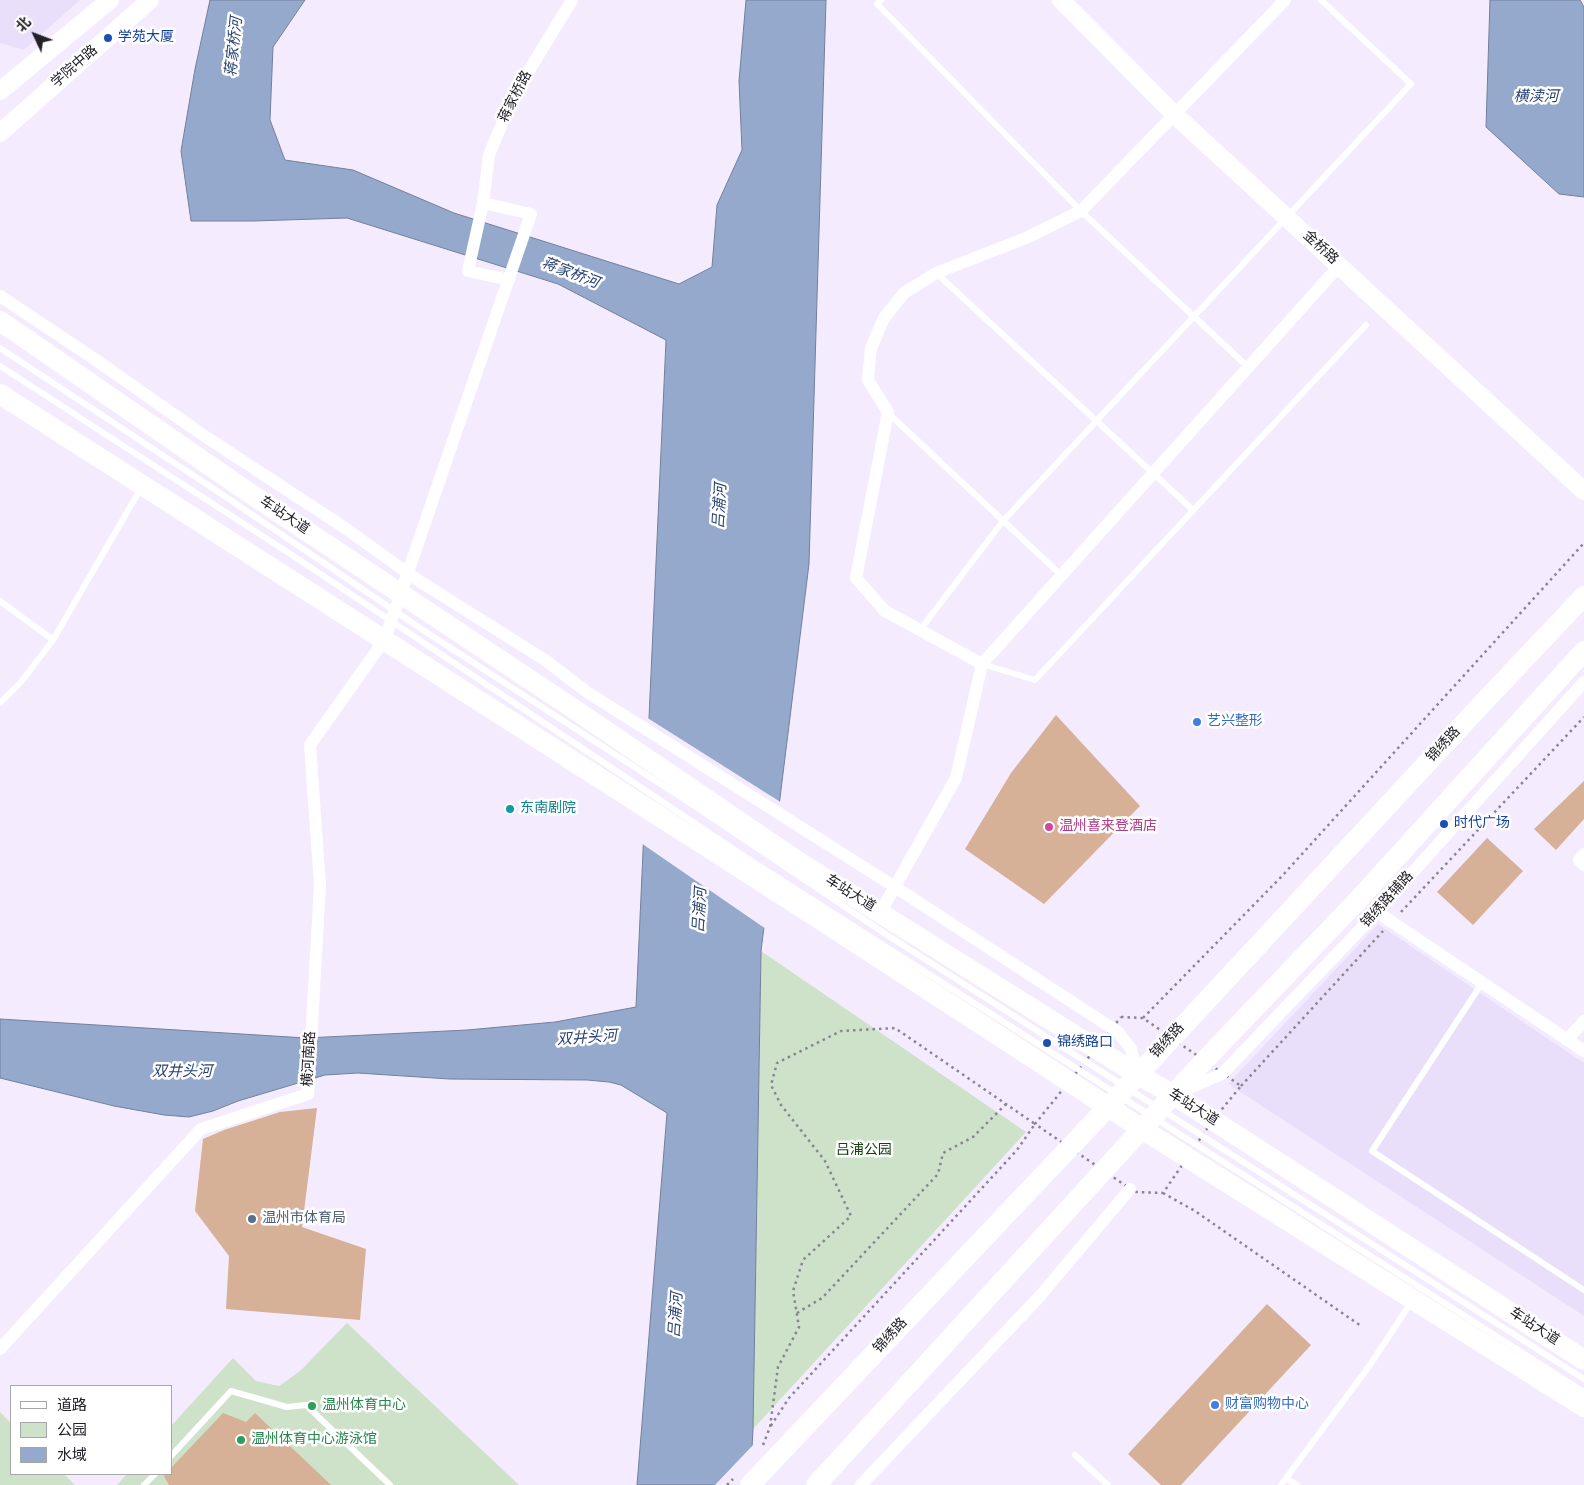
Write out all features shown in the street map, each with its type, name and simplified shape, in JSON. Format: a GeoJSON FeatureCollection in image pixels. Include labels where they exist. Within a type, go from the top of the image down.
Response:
{"type":"FeatureCollection","features":[{"type":"Feature","properties":{"kind":"main road","name":"车站大道"},"geometry":{"type":"LineString","coordinates":[[0,321],[248,492],[392,616],[545,742],[801,907],[1123,1091],[1157,1113],[1584,1360]]}},
{"type":"Feature","properties":{"kind":"main road","name":"车站大道"},"geometry":{"type":"LineString","coordinates":[[0,394],[143,485],[392,616],[571,707],[799,862],[880,913],[1413,1300],[1584,1407]]}},
{"type":"Feature","properties":{"kind":"main road","name":"锦绣路"},"geometry":{"type":"LineString","coordinates":[[749,1478],[1123,1091],[1584,596]]}},
{"type":"Feature","properties":{"kind":"main road"},"geometry":{"type":"LineString","coordinates":[[816,1485],[1204,1061],[1358,900],[1584,651]]}},
{"type":"Feature","properties":{"kind":"street","name":"学院中路"},"geometry":{"type":"LineString","coordinates":[[0,91],[110,0]]}},
{"type":"Feature","properties":{"kind":"street","name":"学院中路"},"geometry":{"type":"LineString","coordinates":[[0,133],[150,0]]}},
{"type":"Feature","properties":{"kind":"street","name":"蒋家桥路"},"geometry":{"type":"LineString","coordinates":[[509,280],[468,272],[483,203],[489,155],[514,95],[572,0]]}},
{"type":"Feature","properties":{"kind":"street","name":"金桥路"},"geometry":{"type":"LineString","coordinates":[[1061,0],[1175,114],[1584,492]]}},
{"type":"Feature","properties":{"kind":"street"},"geometry":{"type":"LineString","coordinates":[[982,664],[884,611],[856,578],[888,412],[868,380],[871,348],[884,318],[904,293],[936,273],[1026,238],[1081,211],[1285,0]]}},
{"type":"Feature","properties":{"kind":"street","name":"横河南路"},"geometry":{"type":"LineString","coordinates":[[0,1349],[201,1129],[308,1094],[320,886],[310,745],[392,616],[531,214],[483,203]]}},
{"type":"Feature","properties":{"kind":"street"},"geometry":{"type":"LineString","coordinates":[[880,913],[956,778],[982,664],[1339,266]]}},
{"type":"Feature","properties":{"kind":"street"},"geometry":{"type":"LineString","coordinates":[[0,296],[200,433],[345,528],[406,572],[545,660],[587,692],[814,835],[1118,1032],[1131,1049],[1123,1091]]}},
{"type":"Feature","properties":{"kind":"street","name":"锦绣路辅路"},"geometry":{"type":"LineString","coordinates":[[1157,1113],[1222,1074],[1377,912],[1584,682]]}},
{"type":"Feature","properties":{"kind":"street"},"geometry":{"type":"LineString","coordinates":[[1584,854],[1579,860],[1584,865]]}},
{"type":"Feature","properties":{"kind":"street"},"geometry":{"type":"LineString","coordinates":[[1377,912],[1584,1052]]}},
{"type":"Feature","properties":{"kind":"street"},"geometry":{"type":"LineString","coordinates":[[1567,1040],[1584,1021]]}},
{"type":"Feature","properties":{"kind":"street"},"geometry":{"type":"LineString","coordinates":[[861,1485],[1040,1296],[1130,1189]]}},
{"type":"Feature","properties":{"kind":"lane"},"geometry":{"type":"LineString","coordinates":[[881,0],[878,4],[1081,211],[1248,367]]}},
{"type":"Feature","properties":{"kind":"lane"},"geometry":{"type":"LineString","coordinates":[[920,630],[1003,521],[1411,84],[1321,0]]}},
{"type":"Feature","properties":{"kind":"lane"},"geometry":{"type":"LineString","coordinates":[[936,273],[1193,510]]}},
{"type":"Feature","properties":{"kind":"lane"},"geometry":{"type":"LineString","coordinates":[[982,664],[1036,680],[1366,325]]}},
{"type":"Feature","properties":{"kind":"lane"},"geometry":{"type":"LineString","coordinates":[[0,348],[754,862],[1123,1091]]}},
{"type":"Feature","properties":{"kind":"lane"},"geometry":{"type":"LineString","coordinates":[[0,366],[295,557],[690,803],[1123,1091]]}},
{"type":"Feature","properties":{"kind":"lane"},"geometry":{"type":"LineString","coordinates":[[888,412],[1061,575]]}},
{"type":"Feature","properties":{"kind":"lane"},"geometry":{"type":"LineString","coordinates":[[0,703],[21,682],[53,640],[143,485]]}},
{"type":"Feature","properties":{"kind":"lane"},"geometry":{"type":"LineString","coordinates":[[0,601],[53,640]]}},
{"type":"Feature","properties":{"kind":"lane"},"geometry":{"type":"LineString","coordinates":[[1482,983],[1372,1151],[1584,1290]]}},
{"type":"Feature","properties":{"kind":"lane"},"geometry":{"type":"LineString","coordinates":[[1157,1113],[1584,1379]]}},
{"type":"Feature","properties":{"kind":"lane"},"geometry":{"type":"LineString","coordinates":[[1157,1113],[1584,1392]]}},
{"type":"Feature","properties":{"kind":"lane"},"geometry":{"type":"LineString","coordinates":[[1281,1485],[1370,1365],[1413,1300]]}},
{"type":"Feature","properties":{"kind":"lane"},"geometry":{"type":"LineString","coordinates":[[172,1455],[231,1391],[287,1408],[306,1405],[390,1485]]}},
{"type":"Feature","properties":{"kind":"lane"},"geometry":{"type":"LineString","coordinates":[[1075,1455],[1108,1485]]}},
{"type":"Feature","properties":{"kind":"lane"},"geometry":{"type":"LineString","coordinates":[[144,1485],[154,1475]]}},
{"type":"Feature","properties":{"kind":"lane"},"geometry":{"type":"LineString","coordinates":[[1286,1478],[1297,1485]]}},
{"type":"Feature","properties":{"kind":"path"},"geometry":{"type":"LineString","coordinates":[[1143,1018],[1283,876],[1584,544]]}},
{"type":"Feature","properties":{"kind":"path"},"geometry":{"type":"LineString","coordinates":[[1395,918],[1584,717]]}},
{"type":"Feature","properties":{"kind":"path"},"geometry":{"type":"LineString","coordinates":[[1241,1086],[1388,925]]}},
{"type":"Feature","properties":{"kind":"path"},"geometry":{"type":"LineString","coordinates":[[760,1451],[770,1427],[789,1398],[1017,1150],[1035,1124],[895,1028],[841,1031],[777,1063],[770,1086],[782,1105],[825,1161],[851,1216],[803,1260],[793,1291],[799,1327],[778,1367],[770,1427]]}},
{"type":"Feature","properties":{"kind":"path"},"geometry":{"type":"LineString","coordinates":[[797,1313],[822,1298],[938,1174],[943,1153],[973,1137],[1006,1104]]}},
{"type":"Feature","properties":{"kind":"path"},"geometry":{"type":"LineString","coordinates":[[1163,1193],[1195,1211],[1361,1326]]}},
{"type":"Feature","properties":{"kind":"path"},"geometry":{"type":"LineString","coordinates":[[727,1485],[749,1478]]}},
{"type":"Feature","properties":{"kind":"shaded area"},"geometry":{"type":"Polygon","coordinates":[[[0,0],[80,0],[24,50],[0,43],[0,0]]]}},
{"type":"Feature","properties":{"kind":"shaded area"},"geometry":{"type":"Polygon","coordinates":[[[1378,924],[1584,1063],[1584,1316],[1228,1084],[1378,924]]]}},
{"type":"Feature","properties":{"kind":"green space","name":"吕浦公园"},"geometry":{"type":"Polygon","coordinates":[[[761,951],[1026,1132],[753,1429],[761,951]]]}},
{"type":"Feature","properties":{"kind":"green space","name":"温州体育中心"},"geometry":{"type":"Polygon","coordinates":[[[347,1323],[519,1485],[117,1485],[126,1475],[172,1475],[172,1425],[233,1358],[256,1381],[279,1386],[300,1371],[347,1323]]]}},
{"type":"Feature","properties":{"kind":"green space"},"geometry":{"type":"Polygon","coordinates":[[[0,1412],[10,1422],[10,1475],[65,1475],[75,1485],[0,1485],[0,1412]]]}},
{"type":"Feature","properties":{"kind":"water"},"geometry":{"type":"Polygon","coordinates":[[[210,0],[305,0],[273,47],[270,120],[285,160],[353,170],[454,213],[679,284],[712,267],[717,205],[742,150],[739,81],[746,0],[826,0],[809,564],[761,951],[753,1429],[750,1485],[637,1485],[667,1113],[621,1085],[587,1080],[449,1079],[358,1073],[325,1075],[189,1117],[164,1115],[114,1106],[0,1078],[0,1019],[306,1038],[467,1030],[555,1022],[636,1007],[666,340],[558,284],[347,218],[191,221],[181,151],[195,69],[210,0]]]}},
{"type":"Feature","properties":{"kind":"water","name":"横渎河"},"geometry":{"type":"Polygon","coordinates":[[[1490,0],[1580,0],[1584,7],[1584,197],[1559,194],[1486,127],[1490,0]]]}},
{"type":"Feature","properties":{"kind":"pier"},"geometry":{"type":"Polygon","coordinates":[[[646,717],[782,803],[766,929],[641,843],[646,717]]]}},
{"type":"Feature","properties":{"kind":"pier"},"geometry":{"type":"Polygon","coordinates":[[[754,1444],[752,1485],[715,1485],[754,1444]]]}},
{"type":"Feature","properties":{"kind":"building","name":"温州喜来登酒店"},"geometry":{"type":"Polygon","coordinates":[[[1056,715],[1140,806],[1044,904],[965,849],[1011,773],[1056,715]]]}},
{"type":"Feature","properties":{"kind":"building"},"geometry":{"type":"Polygon","coordinates":[[[1584,781],[1584,819],[1556,850],[1534,829],[1584,781]]]}},
{"type":"Feature","properties":{"kind":"building"},"geometry":{"type":"Polygon","coordinates":[[[1487,838],[1523,871],[1473,925],[1437,892],[1487,838]]]}},
{"type":"Feature","properties":{"kind":"building","name":"温州市体育局"},"geometry":{"type":"Polygon","coordinates":[[[317,1108],[302,1227],[366,1249],[360,1320],[226,1309],[229,1256],[195,1211],[203,1139],[224,1130],[280,1112],[317,1108]]]}},
{"type":"Feature","properties":{"kind":"building"},"geometry":{"type":"Polygon","coordinates":[[[1267,1304],[1311,1345],[1181,1485],[1161,1485],[1128,1454],[1267,1304]]]}},
{"type":"Feature","properties":{"kind":"building","name":"温州体育中心游泳馆"},"geometry":{"type":"Polygon","coordinates":[[[223,1413],[246,1422],[255,1413],[331,1485],[169,1485],[164,1476],[172,1475],[172,1467],[223,1413]]]}},
{"type":"Feature","properties":{"kind":"place","name":"学苑大厦"},"geometry":{"type":"Point","coordinates":[108,38]}},
{"type":"Feature","properties":{"kind":"place","name":"艺兴整形"},"geometry":{"type":"Point","coordinates":[1197,722]}},
{"type":"Feature","properties":{"kind":"place","name":"东南剧院"},"geometry":{"type":"Point","coordinates":[510,809]}},
{"type":"Feature","properties":{"kind":"place","name":"时代广场"},"geometry":{"type":"Point","coordinates":[1444,824]}},
{"type":"Feature","properties":{"kind":"place","name":"温州喜来登酒店"},"geometry":{"type":"Point","coordinates":[1049,827]}},
{"type":"Feature","properties":{"kind":"place","name":"锦绣路口"},"geometry":{"type":"Point","coordinates":[1047,1043]}},
{"type":"Feature","properties":{"kind":"place","name":"温州市体育局"},"geometry":{"type":"Point","coordinates":[252,1219]}},
{"type":"Feature","properties":{"kind":"place","name":"财富购物中心"},"geometry":{"type":"Point","coordinates":[1215,1405]}},
{"type":"Feature","properties":{"kind":"place","name":"温州体育中心"},"geometry":{"type":"Point","coordinates":[312,1406]}},
{"type":"Feature","properties":{"kind":"place","name":"温州体育中心游泳馆"},"geometry":{"type":"Point","coordinates":[241,1440]}},
{"type":"Feature","properties":{"kind":"water label","name":"蒋家桥河"},"geometry":{"type":"Point","coordinates":[235,47]}},
{"type":"Feature","properties":{"kind":"water label","name":"蒋家桥河"},"geometry":{"type":"Point","coordinates":[570,274]}},
{"type":"Feature","properties":{"kind":"water label","name":"吕浦河"},"geometry":{"type":"Point","coordinates":[721,506]}},
{"type":"Feature","properties":{"kind":"water label","name":"吕浦河"},"geometry":{"type":"Point","coordinates":[701,910]}},
{"type":"Feature","properties":{"kind":"water label","name":"双井头河"},"geometry":{"type":"Point","coordinates":[587,1039]}},
{"type":"Feature","properties":{"kind":"water label","name":"双井头河"},"geometry":{"type":"Point","coordinates":[182,1073]}},
{"type":"Feature","properties":{"kind":"water label","name":"吕浦河"},"geometry":{"type":"Point","coordinates":[677,1315]}}]}
